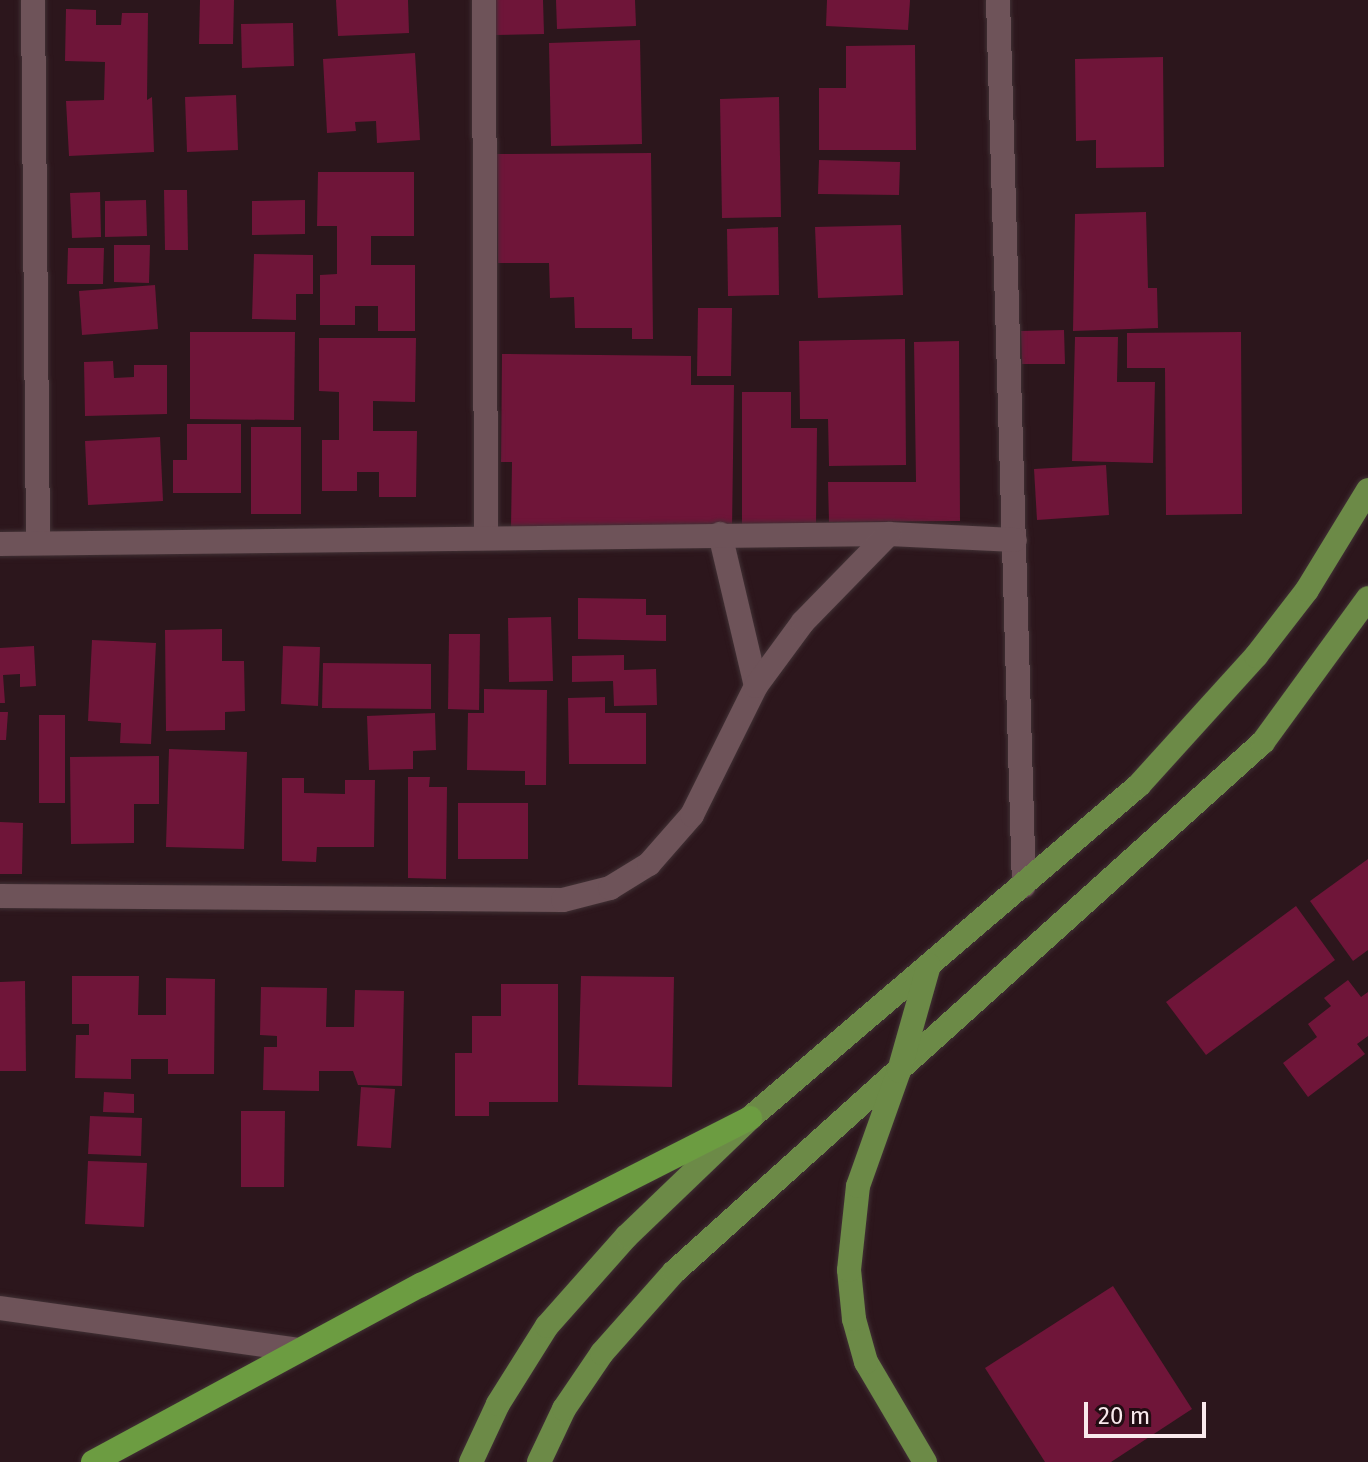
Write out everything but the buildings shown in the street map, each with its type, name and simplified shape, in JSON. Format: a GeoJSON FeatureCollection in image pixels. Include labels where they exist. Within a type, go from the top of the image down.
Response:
{"type":"FeatureCollection","features":[{"type":"Feature","properties":{"kind":"highway"},"geometry":{"type":"LineString","coordinates":[[93,1462],[299,1350],[750,1118]]}},
{"type":"Feature","properties":{"kind":"main road"},"geometry":{"type":"LineString","coordinates":[[471,1462],[498,1404],[547,1326],[627,1236],[750,1118],[1139,785],[1210,712],[1307,590],[1368,490]]}},
{"type":"Feature","properties":{"kind":"main road"},"geometry":{"type":"LineString","coordinates":[[539,1462],[564,1409],[626,1322],[785,1167],[899,1071],[1263,742],[1368,598]]}},
{"type":"Feature","properties":{"kind":"main road"},"geometry":{"type":"LineString","coordinates":[[925,1462],[866,1362],[854,1319],[849,1270],[858,1186],[899,1071],[929,965]]}},
{"type":"Feature","properties":{"kind":"street"},"geometry":{"type":"LineString","coordinates":[[33,0],[38,542]]}},
{"type":"Feature","properties":{"kind":"street"},"geometry":{"type":"LineString","coordinates":[[484,0],[486,535]]}},
{"type":"Feature","properties":{"kind":"street"},"geometry":{"type":"LineString","coordinates":[[998,0],[1024,886]]}},
{"type":"Feature","properties":{"kind":"street"},"geometry":{"type":"LineString","coordinates":[[0,544],[720,534],[889,534],[1015,540]]}},
{"type":"Feature","properties":{"kind":"street"},"geometry":{"type":"LineString","coordinates":[[720,534],[756,686]]}},
{"type":"Feature","properties":{"kind":"street"},"geometry":{"type":"LineString","coordinates":[[0,896],[563,900],[610,888],[649,864],[692,815],[756,686],[803,622],[889,534]]}},
{"type":"Feature","properties":{"kind":"street"},"geometry":{"type":"LineString","coordinates":[[0,1308],[299,1350]]}}]}
